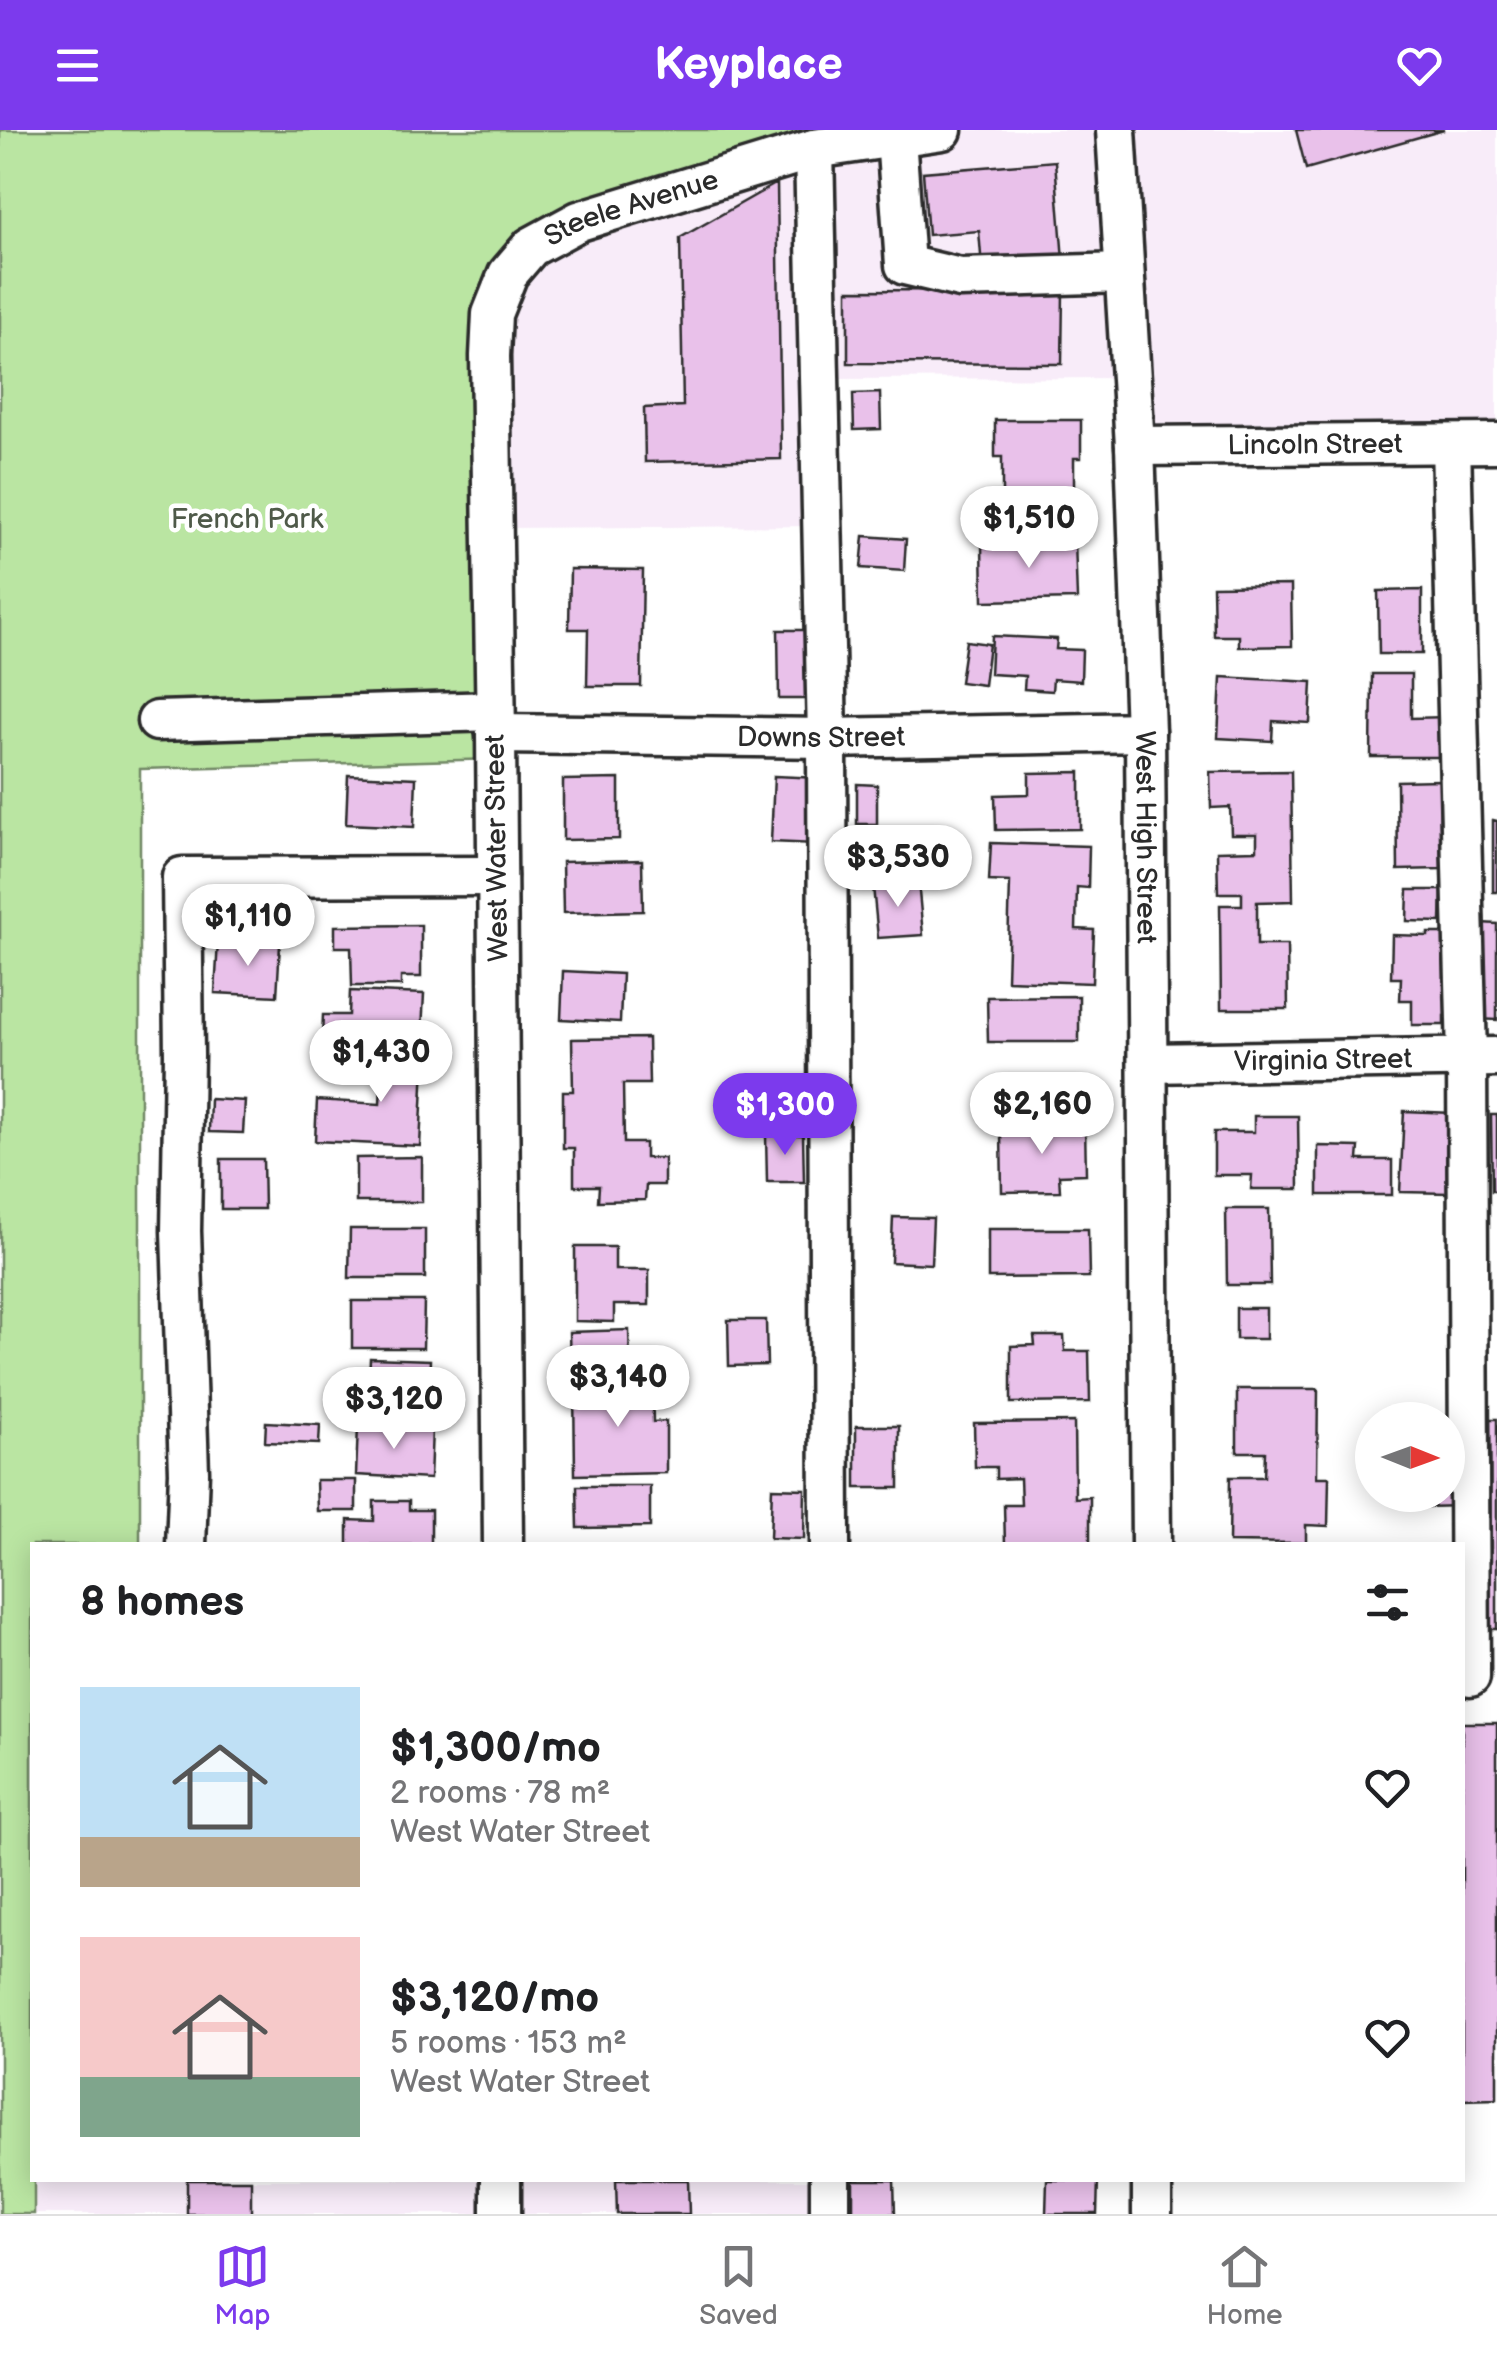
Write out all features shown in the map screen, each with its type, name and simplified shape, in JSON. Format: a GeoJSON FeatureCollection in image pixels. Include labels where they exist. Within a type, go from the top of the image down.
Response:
{"type":"FeatureCollection","features":[{"type":"Feature","properties":{"kind":"street","name":"Steele Avenue"},"geometry":{"type":"LineString","coordinates":[[508,274],[531,247],[579,222],[814,148],[942,130]]}},
{"type":"Feature","properties":{"kind":"street","name":"West High Street"},"geometry":{"type":"LineString","coordinates":[[1116,130],[1145,732],[1150,1542]]}},
{"type":"Feature","properties":{"kind":"street"},"geometry":{"type":"LineString","coordinates":[[896,137],[905,265],[960,278],[1124,272]]}},
{"type":"Feature","properties":{"kind":"street"},"geometry":{"type":"LineString","coordinates":[[814,148],[827,738],[830,1542]]}},
{"type":"Feature","properties":{"kind":"street","name":"West Water Street"},"geometry":{"type":"LineString","coordinates":[[503,1542],[490,356],[492,314],[508,274]]}},
{"type":"Feature","properties":{"kind":"street","name":"Lincoln Street"},"geometry":{"type":"LineString","coordinates":[[1134,446],[1497,443]]}},
{"type":"Feature","properties":{"kind":"street"},"geometry":{"type":"LineString","coordinates":[[1451,444],[1482,1057],[1476,1676]]}},
{"type":"Feature","properties":{"kind":"street","name":"Downs Street"},"geometry":{"type":"LineString","coordinates":[[157,722],[495,723],[827,738],[1145,732]]}},
{"type":"Feature","properties":{"kind":"street"},"geometry":{"type":"LineString","coordinates":[[186,1542],[188,1472],[181,1231],[182,877],[497,876]]}},
{"type":"Feature","properties":{"kind":"street","name":"Virginia Street"},"geometry":{"type":"LineString","coordinates":[[1148,1063],[1482,1057]]}},
{"type":"Feature","properties":{"kind":"street"},"geometry":{"type":"LineString","coordinates":[[500,2182],[500,2214]]}},
{"type":"Feature","properties":{"kind":"street"},"geometry":{"type":"LineString","coordinates":[[830,2182],[830,2214]]}},
{"type":"Feature","properties":{"kind":"street"},"geometry":{"type":"LineString","coordinates":[[1152,2182],[1152,2214]]}},
{"type":"Feature","properties":{"kind":"shaded area"},"geometry":{"type":"Polygon","coordinates":[[[808,130],[1497,130],[1497,443],[1135,446],[1130,378],[820,379],[822,526],[492,528],[508,274],[531,247],[814,148],[808,130]]]}},
{"type":"Feature","properties":{"kind":"shaded area"},"geometry":{"type":"Polygon","coordinates":[[[34,2182],[830,2182],[830,2214],[35,2214],[34,2182]]]}},
{"type":"Feature","properties":{"kind":"green space","name":"French Park"},"geometry":{"type":"Polygon","coordinates":[[[0,130],[808,130],[814,149],[579,222],[508,274],[496,759],[140,769],[140,1542],[30,1542],[30,2182],[34,2182],[34,2214],[0,2214],[0,130]]]}},
{"type":"Feature","properties":{"kind":"building"},"geometry":{"type":"Polygon","coordinates":[[[1296,130],[1444,130],[1306,169],[1296,130]]]}},
{"type":"Feature","properties":{"kind":"building"},"geometry":{"type":"Polygon","coordinates":[[[1055,161],[1063,260],[982,267],[979,231],[928,235],[923,172],[1055,161]]]}},
{"type":"Feature","properties":{"kind":"building"},"geometry":{"type":"Polygon","coordinates":[[[777,183],[781,459],[645,462],[644,408],[683,406],[680,238],[777,183]]]}},
{"type":"Feature","properties":{"kind":"building"},"geometry":{"type":"Polygon","coordinates":[[[848,290],[1063,291],[1062,364],[848,363],[848,290]]]}},
{"type":"Feature","properties":{"kind":"building"},"geometry":{"type":"Polygon","coordinates":[[[880,393],[881,429],[854,430],[853,394],[880,393]]]}},
{"type":"Feature","properties":{"kind":"building"},"geometry":{"type":"Polygon","coordinates":[[[995,420],[1081,420],[1081,458],[1074,458],[1074,520],[1002,521],[1002,457],[995,457],[995,420]]]}},
{"type":"Feature","properties":{"kind":"building"},"geometry":{"type":"Polygon","coordinates":[[[864,536],[906,539],[904,571],[861,568],[864,536]]]}},
{"type":"Feature","properties":{"kind":"building"},"geometry":{"type":"Polygon","coordinates":[[[1075,541],[1077,599],[983,601],[982,543],[1075,541]]]}},
{"type":"Feature","properties":{"kind":"building"},"geometry":{"type":"Polygon","coordinates":[[[570,569],[643,570],[641,686],[587,686],[588,629],[569,629],[570,569]]]}},
{"type":"Feature","properties":{"kind":"building"},"geometry":{"type":"Polygon","coordinates":[[[1291,585],[1292,646],[1239,647],[1239,636],[1214,636],[1213,586],[1291,585]]]}},
{"type":"Feature","properties":{"kind":"building"},"geometry":{"type":"Polygon","coordinates":[[[1422,590],[1422,654],[1379,654],[1378,591],[1422,590]]]}},
{"type":"Feature","properties":{"kind":"building"},"geometry":{"type":"Polygon","coordinates":[[[778,630],[815,630],[815,699],[779,699],[778,630]]]}},
{"type":"Feature","properties":{"kind":"building"},"geometry":{"type":"Polygon","coordinates":[[[992,636],[1057,639],[1056,649],[1082,650],[1081,681],[1053,679],[1052,691],[1024,689],[1025,676],[990,674],[992,636]]]}},
{"type":"Feature","properties":{"kind":"building"},"geometry":{"type":"Polygon","coordinates":[[[966,641],[989,644],[984,685],[960,682],[966,641]]]}},
{"type":"Feature","properties":{"kind":"building"},"geometry":{"type":"Polygon","coordinates":[[[1372,674],[1411,674],[1411,718],[1447,717],[1446,757],[1371,757],[1372,674]]]}},
{"type":"Feature","properties":{"kind":"building"},"geometry":{"type":"Polygon","coordinates":[[[1221,677],[1312,682],[1310,723],[1273,721],[1272,741],[1218,738],[1221,677]]]}},
{"type":"Feature","properties":{"kind":"building"},"geometry":{"type":"Polygon","coordinates":[[[1291,771],[1293,901],[1257,902],[1257,945],[1287,945],[1288,1009],[1221,1009],[1220,905],[1242,905],[1242,893],[1218,893],[1217,851],[1257,850],[1257,834],[1231,834],[1230,807],[1211,808],[1210,772],[1291,771]]]}},
{"type":"Feature","properties":{"kind":"building"},"geometry":{"type":"Polygon","coordinates":[[[1080,772],[1080,829],[996,830],[995,795],[1029,794],[1029,773],[1080,772]]]}},
{"type":"Feature","properties":{"kind":"building"},"geometry":{"type":"Polygon","coordinates":[[[348,775],[416,778],[414,827],[346,824],[348,775]]]}},
{"type":"Feature","properties":{"kind":"building"},"geometry":{"type":"Polygon","coordinates":[[[774,776],[820,778],[816,844],[771,842],[774,776]]]}},
{"type":"Feature","properties":{"kind":"building"},"geometry":{"type":"Polygon","coordinates":[[[619,779],[619,839],[563,840],[563,780],[619,779]]]}},
{"type":"Feature","properties":{"kind":"building"},"geometry":{"type":"Polygon","coordinates":[[[1439,780],[1441,869],[1398,870],[1397,781],[1439,780]]]}},
{"type":"Feature","properties":{"kind":"building"},"geometry":{"type":"Polygon","coordinates":[[[857,784],[877,785],[877,824],[857,824],[857,784]]]}},
{"type":"Feature","properties":{"kind":"building"},"geometry":{"type":"Polygon","coordinates":[[[1493,820],[1497,821],[1497,892],[1493,892],[1493,820]]]}},
{"type":"Feature","properties":{"kind":"building"},"geometry":{"type":"Polygon","coordinates":[[[883,832],[925,833],[925,878],[883,878],[883,832]]]}},
{"type":"Feature","properties":{"kind":"building"},"geometry":{"type":"Polygon","coordinates":[[[991,843],[1089,846],[1088,888],[1077,887],[1076,929],[1094,930],[1092,983],[1007,980],[1010,882],[989,881],[991,843]]]}},
{"type":"Feature","properties":{"kind":"building"},"geometry":{"type":"Polygon","coordinates":[[[642,860],[643,911],[563,913],[562,862],[642,860]]]}},
{"type":"Feature","properties":{"kind":"building"},"geometry":{"type":"Polygon","coordinates":[[[918,881],[923,935],[878,938],[873,886],[918,881]]]}},
{"type":"Feature","properties":{"kind":"building"},"geometry":{"type":"Polygon","coordinates":[[[1408,890],[1442,890],[1441,922],[1407,921],[1408,890]]]}},
{"type":"Feature","properties":{"kind":"building"},"geometry":{"type":"Polygon","coordinates":[[[1481,923],[1497,924],[1497,1020],[1478,1019],[1481,923]]]}},
{"type":"Feature","properties":{"kind":"building"},"geometry":{"type":"Polygon","coordinates":[[[421,925],[421,977],[401,977],[401,986],[352,986],[351,947],[335,947],[335,926],[421,925]]]}},
{"type":"Feature","properties":{"kind":"building"},"geometry":{"type":"Polygon","coordinates":[[[1456,933],[1454,1016],[1444,1016],[1444,1025],[1412,1025],[1412,1000],[1400,1000],[1401,978],[1391,978],[1392,935],[1456,933]]]}},
{"type":"Feature","properties":{"kind":"building"},"geometry":{"type":"Polygon","coordinates":[[[218,941],[280,944],[277,996],[215,993],[218,941]]]}},
{"type":"Feature","properties":{"kind":"building"},"geometry":{"type":"Polygon","coordinates":[[[563,971],[622,974],[620,1022],[561,1019],[563,971]]]}},
{"type":"Feature","properties":{"kind":"building"},"geometry":{"type":"Polygon","coordinates":[[[350,991],[424,994],[422,1030],[401,1029],[401,1041],[322,1038],[323,1015],[349,1015],[350,991]]]}},
{"type":"Feature","properties":{"kind":"building"},"geometry":{"type":"Polygon","coordinates":[[[1079,996],[1079,1042],[988,1042],[987,997],[1079,996]]]}},
{"type":"Feature","properties":{"kind":"building"},"geometry":{"type":"Polygon","coordinates":[[[648,1038],[649,1084],[623,1084],[624,1143],[645,1143],[645,1158],[664,1158],[664,1185],[646,1185],[645,1200],[598,1201],[599,1186],[574,1186],[574,1148],[563,1148],[563,1091],[573,1091],[572,1039],[648,1038]]]}},
{"type":"Feature","properties":{"kind":"building"},"geometry":{"type":"Polygon","coordinates":[[[383,1042],[425,1044],[420,1146],[315,1141],[317,1100],[380,1104],[383,1042]]]}},
{"type":"Feature","properties":{"kind":"building"},"geometry":{"type":"Polygon","coordinates":[[[762,1090],[799,1090],[799,1126],[761,1125],[762,1090]]]}},
{"type":"Feature","properties":{"kind":"building"},"geometry":{"type":"Polygon","coordinates":[[[210,1099],[245,1101],[243,1133],[209,1132],[210,1099]]]}},
{"type":"Feature","properties":{"kind":"building"},"geometry":{"type":"Polygon","coordinates":[[[1404,1111],[1453,1113],[1450,1193],[1400,1192],[1404,1111]]]}},
{"type":"Feature","properties":{"kind":"building"},"geometry":{"type":"Polygon","coordinates":[[[1491,1115],[1497,1115],[1497,1191],[1492,1191],[1491,1115]]]}},
{"type":"Feature","properties":{"kind":"building"},"geometry":{"type":"Polygon","coordinates":[[[1254,1116],[1298,1116],[1299,1189],[1251,1189],[1252,1175],[1214,1175],[1214,1132],[1254,1132],[1254,1116]]]}},
{"type":"Feature","properties":{"kind":"building"},"geometry":{"type":"Polygon","coordinates":[[[1085,1125],[1086,1174],[1059,1175],[1060,1191],[1002,1192],[1001,1132],[1032,1131],[1033,1126],[1085,1125]]]}},
{"type":"Feature","properties":{"kind":"building"},"geometry":{"type":"Polygon","coordinates":[[[766,1135],[803,1135],[804,1182],[767,1182],[766,1135]]]}},
{"type":"Feature","properties":{"kind":"building"},"geometry":{"type":"Polygon","coordinates":[[[1318,1146],[1359,1147],[1358,1160],[1392,1160],[1392,1195],[1318,1195],[1318,1146]]]}},
{"type":"Feature","properties":{"kind":"building"},"geometry":{"type":"Polygon","coordinates":[[[422,1157],[422,1202],[356,1202],[356,1158],[422,1157]]]}},
{"type":"Feature","properties":{"kind":"building"},"geometry":{"type":"Polygon","coordinates":[[[221,1159],[263,1159],[264,1209],[221,1209],[221,1159]]]}},
{"type":"Feature","properties":{"kind":"building"},"geometry":{"type":"Polygon","coordinates":[[[1226,1209],[1269,1209],[1270,1285],[1227,1285],[1226,1209]]]}},
{"type":"Feature","properties":{"kind":"building"},"geometry":{"type":"Polygon","coordinates":[[[893,1217],[933,1218],[931,1264],[891,1262],[893,1217]]]}},
{"type":"Feature","properties":{"kind":"building"},"geometry":{"type":"Polygon","coordinates":[[[350,1229],[425,1229],[425,1278],[349,1278],[350,1229]]]}},
{"type":"Feature","properties":{"kind":"building"},"geometry":{"type":"Polygon","coordinates":[[[988,1229],[1088,1229],[1089,1277],[988,1278],[988,1229]]]}},
{"type":"Feature","properties":{"kind":"building"},"geometry":{"type":"Polygon","coordinates":[[[575,1247],[615,1247],[615,1270],[649,1270],[649,1305],[614,1305],[614,1322],[575,1321],[575,1247]]]}},
{"type":"Feature","properties":{"kind":"building"},"geometry":{"type":"Polygon","coordinates":[[[352,1301],[424,1301],[423,1348],[352,1348],[352,1301]]]}},
{"type":"Feature","properties":{"kind":"building"},"geometry":{"type":"Polygon","coordinates":[[[1236,1308],[1266,1308],[1266,1339],[1236,1339],[1236,1308]]]}},
{"type":"Feature","properties":{"kind":"building"},"geometry":{"type":"Polygon","coordinates":[[[728,1320],[766,1320],[767,1365],[729,1366],[728,1320]]]}},
{"type":"Feature","properties":{"kind":"building"},"geometry":{"type":"Polygon","coordinates":[[[629,1330],[630,1365],[570,1366],[569,1332],[629,1330]]]}},
{"type":"Feature","properties":{"kind":"building"},"geometry":{"type":"Polygon","coordinates":[[[1034,1336],[1064,1336],[1065,1351],[1089,1351],[1090,1402],[1011,1403],[1011,1346],[1035,1345],[1034,1336]]]}},
{"type":"Feature","properties":{"kind":"building"},"geometry":{"type":"Polygon","coordinates":[[[370,1358],[430,1360],[428,1406],[368,1404],[370,1358]]]}},
{"type":"Feature","properties":{"kind":"building"},"geometry":{"type":"Polygon","coordinates":[[[652,1383],[653,1422],[666,1421],[666,1473],[575,1475],[574,1384],[652,1383]]]}},
{"type":"Feature","properties":{"kind":"building"},"geometry":{"type":"Polygon","coordinates":[[[1237,1389],[1318,1389],[1317,1477],[1329,1477],[1328,1526],[1306,1525],[1306,1542],[1229,1542],[1230,1477],[1264,1477],[1265,1452],[1237,1452],[1237,1389]]]}},
{"type":"Feature","properties":{"kind":"building"},"geometry":{"type":"Polygon","coordinates":[[[1490,1419],[1497,1419],[1497,1629],[1485,1629],[1485,1560],[1491,1560],[1490,1419]]]}},
{"type":"Feature","properties":{"kind":"building"},"geometry":{"type":"Polygon","coordinates":[[[266,1422],[320,1425],[319,1444],[265,1442],[266,1422]]]}},
{"type":"Feature","properties":{"kind":"building"},"geometry":{"type":"Polygon","coordinates":[[[1074,1422],[1075,1498],[1090,1497],[1090,1542],[1005,1542],[1004,1505],[1021,1505],[1020,1478],[996,1479],[996,1467],[975,1467],[974,1423],[1074,1422]]]}},
{"type":"Feature","properties":{"kind":"building"},"geometry":{"type":"Polygon","coordinates":[[[358,1426],[432,1429],[430,1479],[356,1475],[358,1426]]]}},
{"type":"Feature","properties":{"kind":"building"},"geometry":{"type":"Polygon","coordinates":[[[856,1426],[899,1426],[899,1488],[856,1488],[856,1426]]]}},
{"type":"Feature","properties":{"kind":"building"},"geometry":{"type":"Polygon","coordinates":[[[316,1480],[356,1480],[356,1511],[317,1511],[316,1480]]]}},
{"type":"Feature","properties":{"kind":"building"},"geometry":{"type":"Polygon","coordinates":[[[577,1486],[650,1486],[650,1527],[578,1528],[577,1486]]]}},
{"type":"Feature","properties":{"kind":"building"},"geometry":{"type":"Polygon","coordinates":[[[772,1488],[805,1489],[804,1539],[770,1538],[772,1488]]]}},
{"type":"Feature","properties":{"kind":"building"},"geometry":{"type":"Polygon","coordinates":[[[374,1501],[409,1501],[409,1510],[431,1510],[431,1542],[348,1542],[348,1520],[374,1521],[374,1501]]]}},
{"type":"Feature","properties":{"kind":"building"},"geometry":{"type":"Polygon","coordinates":[[[1465,1723],[1497,1723],[1497,2099],[1465,2100],[1465,1723]]]}},
{"type":"Feature","properties":{"kind":"building"},"geometry":{"type":"Polygon","coordinates":[[[187,2182],[251,2182],[251,2214],[187,2214],[187,2182]]]}},
{"type":"Feature","properties":{"kind":"building"},"geometry":{"type":"Polygon","coordinates":[[[616,2182],[688,2182],[689,2214],[617,2214],[616,2182]]]}},
{"type":"Feature","properties":{"kind":"building"},"geometry":{"type":"Polygon","coordinates":[[[853,2182],[894,2182],[895,2214],[853,2214],[853,2182]]]}},
{"type":"Feature","properties":{"kind":"building"},"geometry":{"type":"Polygon","coordinates":[[[1047,2182],[1098,2182],[1097,2214],[1046,2214],[1047,2182]]]}}]}
